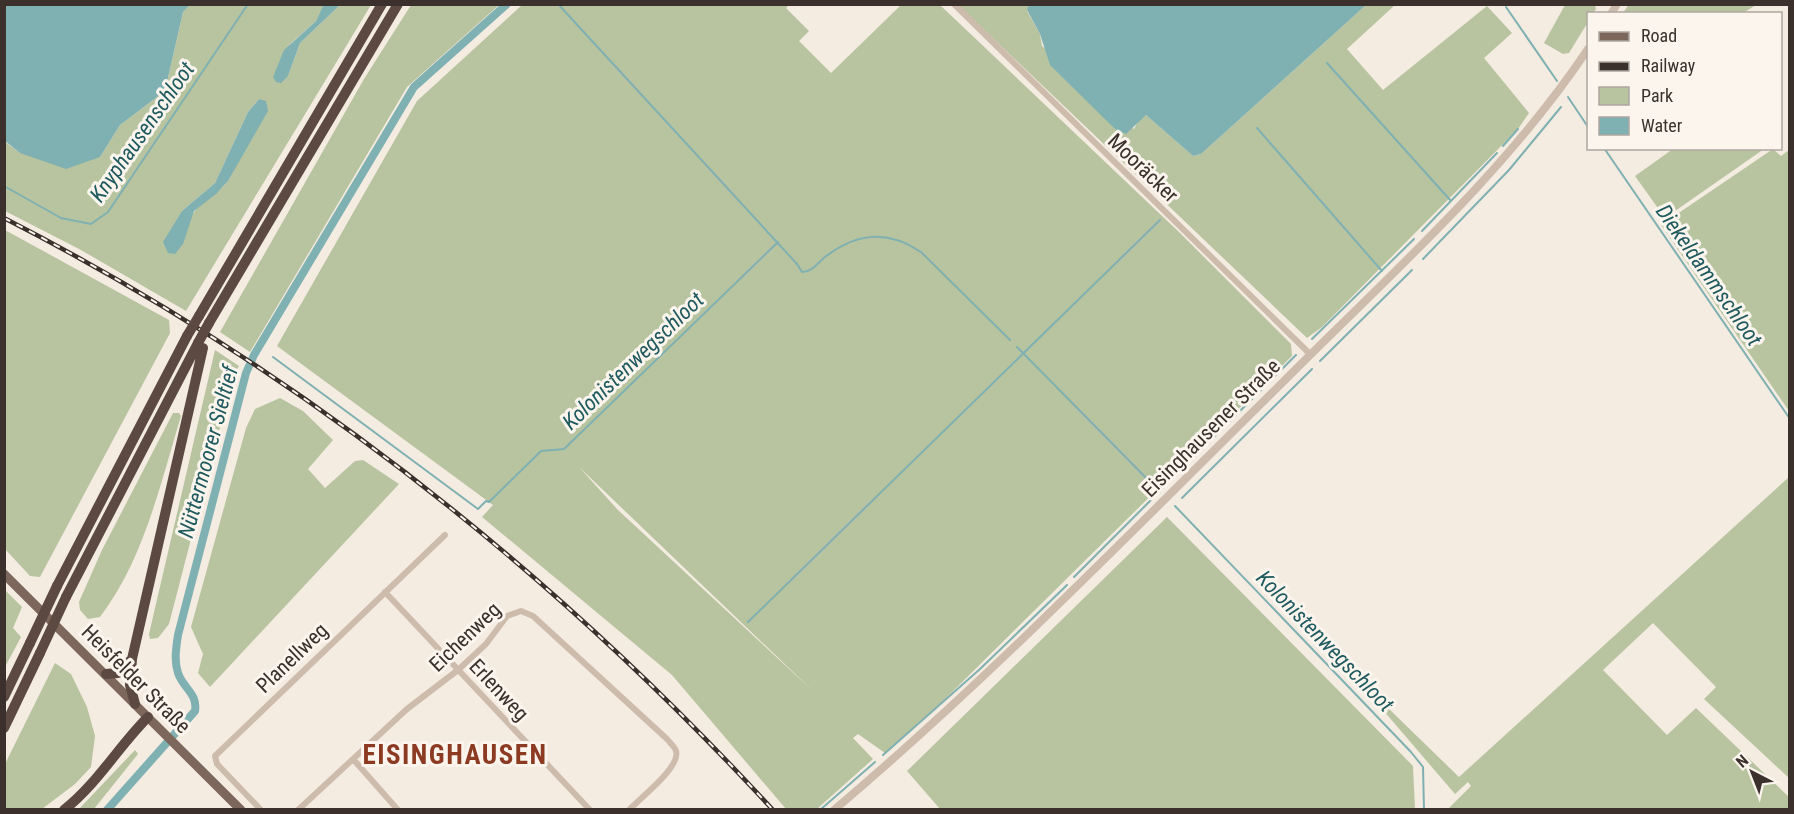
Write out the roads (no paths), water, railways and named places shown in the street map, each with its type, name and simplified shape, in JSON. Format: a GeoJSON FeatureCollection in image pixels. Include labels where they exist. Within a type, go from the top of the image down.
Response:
{"type":"FeatureCollection","features":[{"type":"Feature","properties":{"kind":"highway"},"geometry":{"type":"LineString","coordinates":[[4,697],[57,586],[187,336],[382,4]]}},
{"type":"Feature","properties":{"kind":"highway"},"geometry":{"type":"LineString","coordinates":[[135,704],[130,685],[132,660],[201,342],[208,322],[398,4]]}},
{"type":"Feature","properties":{"kind":"highway"},"geometry":{"type":"LineString","coordinates":[[4,728],[66,597],[201,342]]}},
{"type":"Feature","properties":{"kind":"highway"},"geometry":{"type":"LineString","coordinates":[[106,675],[118,673],[132,660]]}},
{"type":"Feature","properties":{"kind":"highway"},"geometry":{"type":"LineString","coordinates":[[4,679],[21,663]]}},
{"type":"Feature","properties":{"kind":"highway"},"geometry":{"type":"LineString","coordinates":[[64,810],[93,784],[130,735],[148,717]]}},
{"type":"Feature","properties":{"kind":"main road","name":"Heisfelder Straße"},"geometry":{"type":"LineString","coordinates":[[4,574],[241,810]]}},
{"type":"Feature","properties":{"kind":"street","name":"Mooräcker"},"geometry":{"type":"LineString","coordinates":[[954,4],[1310,354]]}},
{"type":"Feature","properties":{"kind":"street","name":"Eisinghausener Straße"},"geometry":{"type":"LineString","coordinates":[[834,810],[941,717],[1009,653],[1502,161],[1560,91],[1587,51]]}},
{"type":"Feature","properties":{"kind":"street","name":"Planellweg"},"geometry":{"type":"LineString","coordinates":[[261,810],[217,764],[215,756],[445,535]]}},
{"type":"Feature","properties":{"kind":"street","name":"Erlenweg"},"geometry":{"type":"LineString","coordinates":[[385,592],[590,810]]}},
{"type":"Feature","properties":{"kind":"street","name":"Eichenweg"},"geometry":{"type":"LineString","coordinates":[[298,810],[407,709],[458,670],[486,644],[510,614],[521,610],[533,615],[667,739],[676,751],[676,759],[671,768],[629,810]]}},
{"type":"Feature","properties":{"kind":"street"},"geometry":{"type":"LineString","coordinates":[[353,759],[398,810]]}},
{"type":"Feature","properties":{"kind":"water"},"geometry":{"type":"Polygon","coordinates":[[[324,4],[340,5],[300,43],[288,76],[281,83],[276,82],[273,77],[284,50],[316,21],[324,4]]]}},
{"type":"Feature","properties":{"kind":"water"},"geometry":{"type":"Polygon","coordinates":[[[1029,4],[1366,5],[1201,154],[1193,156],[1146,115],[1126,134],[1115,129],[1050,65],[1040,34],[1027,10],[1029,4]]]}},
{"type":"Feature","properties":{"kind":"water"},"geometry":{"type":"Polygon","coordinates":[[[4,5],[190,5],[183,12],[165,91],[120,125],[100,157],[66,169],[20,153],[5,141],[4,5]]]}},
{"type":"Feature","properties":{"kind":"water"},"geometry":{"type":"Polygon","coordinates":[[[259,99],[266,101],[268,111],[228,181],[216,194],[194,211],[183,244],[175,254],[168,253],[163,242],[182,211],[215,183],[248,112],[259,99]]]}},
{"type":"Feature","properties":{"kind":"waterway","name":"Knyphausenschloot"},"geometry":{"type":"LineString","coordinates":[[4,186],[61,218],[91,224],[108,212],[248,4]]}},
{"type":"Feature","properties":{"kind":"waterway","name":"Nüttermoorer Sieltief"},"geometry":{"type":"LineString","coordinates":[[107,810],[195,711],[192,695],[180,678],[177,668],[178,635],[246,373],[254,355],[414,87],[507,4]]}},
{"type":"Feature","properties":{"kind":"waterway","name":"Kolonistenwegschloot"},"geometry":{"type":"LineString","coordinates":[[558,4],[802,272],[812,269],[825,257],[848,243],[872,237],[896,240],[921,252],[1010,340]]}},
{"type":"Feature","properties":{"kind":"waterway","name":"Diekeldammschloot"},"geometry":{"type":"LineString","coordinates":[[1506,7],[1557,81]]}},
{"type":"Feature","properties":{"kind":"waterway"},"geometry":{"type":"LineString","coordinates":[[1327,63],[1451,201]]}},
{"type":"Feature","properties":{"kind":"waterway","name":"Diekeldammschloot"},"geometry":{"type":"LineString","coordinates":[[1568,97],[1587,126]]}},
{"type":"Feature","properties":{"kind":"waterway"},"geometry":{"type":"LineString","coordinates":[[1423,259],[1509,170],[1561,107]]}},
{"type":"Feature","properties":{"kind":"waterway"},"geometry":{"type":"LineString","coordinates":[[1257,128],[1382,271]]}},
{"type":"Feature","properties":{"kind":"waterway"},"geometry":{"type":"LineString","coordinates":[[1503,146],[1518,129]]}},
{"type":"Feature","properties":{"kind":"waterway","name":"Diekeldammschloot"},"geometry":{"type":"LineString","coordinates":[[1605,150],[1790,419]]}},
{"type":"Feature","properties":{"kind":"waterway"},"geometry":{"type":"LineString","coordinates":[[1422,231],[1497,153]]}},
{"type":"Feature","properties":{"kind":"waterway"},"geometry":{"type":"LineString","coordinates":[[748,622],[1160,220]]}},
{"type":"Feature","properties":{"kind":"waterway"},"geometry":{"type":"LineString","coordinates":[[1312,339],[1414,239]]}},
{"type":"Feature","properties":{"kind":"waterway","name":"Kolonistenwegschloot"},"geometry":{"type":"LineString","coordinates":[[273,357],[478,509],[486,501],[489,502],[541,451],[564,449],[778,242]]}},
{"type":"Feature","properties":{"kind":"waterway"},"geometry":{"type":"LineString","coordinates":[[1320,361],[1412,270]]}},
{"type":"Feature","properties":{"kind":"waterway","name":"Kolonistenwegschloot"},"geometry":{"type":"LineString","coordinates":[[1017,347],[1160,492]]}},
{"type":"Feature","properties":{"kind":"waterway"},"geometry":{"type":"LineString","coordinates":[[1172,479],[1296,355]]}},
{"type":"Feature","properties":{"kind":"waterway"},"geometry":{"type":"LineString","coordinates":[[1182,498],[1312,369]]}},
{"type":"Feature","properties":{"kind":"waterway","name":"Kolonistenwegschloot"},"geometry":{"type":"LineString","coordinates":[[1159,491],[1164,487]]}},
{"type":"Feature","properties":{"kind":"waterway"},"geometry":{"type":"LineString","coordinates":[[1074,577],[1151,500]]}},
{"type":"Feature","properties":{"kind":"waterway","name":"Kolonistenwegschloot"},"geometry":{"type":"LineString","coordinates":[[1175,506],[1411,752],[1423,767],[1424,810]]}},
{"type":"Feature","properties":{"kind":"waterway"},"geometry":{"type":"LineString","coordinates":[[883,755],[980,669],[1067,585]]}},
{"type":"Feature","properties":{"kind":"waterway"},"geometry":{"type":"LineString","coordinates":[[820,810],[875,762]]}},
{"type":"Feature","properties":{"kind":"railway"},"geometry":{"type":"LineString","coordinates":[[4,218],[112,276],[216,340],[317,408],[415,480],[601,637],[773,810]]}},
{"type":"Feature","properties":{"kind":"district","name":"EISINGHAUSEN"},"geometry":{"type":"Point","coordinates":[455,755]}}]}
